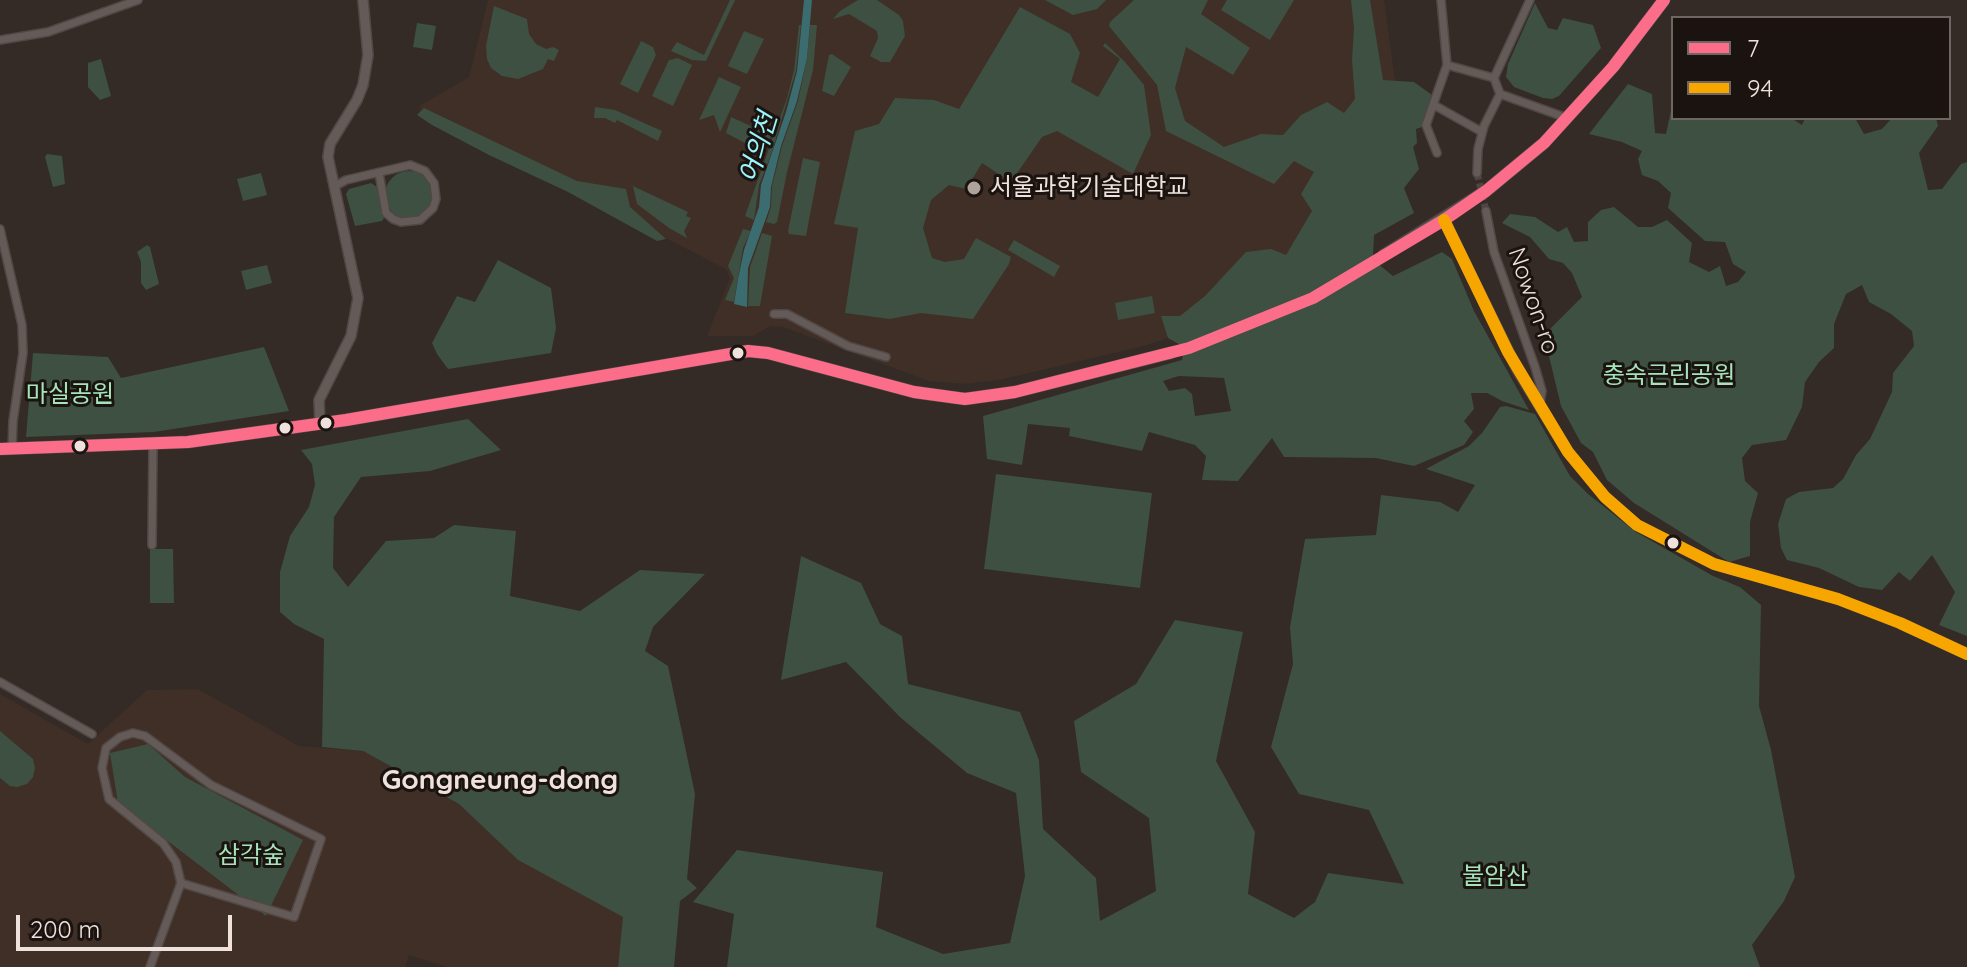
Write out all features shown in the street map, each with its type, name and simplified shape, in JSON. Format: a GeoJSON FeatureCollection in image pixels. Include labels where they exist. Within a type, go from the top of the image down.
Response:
{"type":"FeatureCollection","features":[{"type":"Feature","properties":{"kind":"main road"},"geometry":{"type":"LineString","coordinates":[[1384,255],[1444,220],[1532,153],[1613,67],[1664,0]]}},
{"type":"Feature","properties":{"kind":"main road"},"geometry":{"type":"LineString","coordinates":[[0,449],[153,445],[320,423],[748,351],[768,353],[914,392],[965,399],[1015,392],[1170,353]]}},
{"type":"Feature","properties":{"kind":"street"},"geometry":{"type":"LineString","coordinates":[[0,40],[48,32],[138,0]]}},
{"type":"Feature","properties":{"kind":"street"},"geometry":{"type":"LineString","coordinates":[[320,423],[319,400],[351,336],[358,298],[329,169],[330,144],[357,100],[366,70],[367,32],[363,0]]}},
{"type":"Feature","properties":{"kind":"street"},"geometry":{"type":"LineString","coordinates":[[1437,153],[1426,125],[1447,65],[1441,0]]}},
{"type":"Feature","properties":{"kind":"street"},"geometry":{"type":"LineString","coordinates":[[1477,173],[1482,132],[1500,94],[1494,78],[1530,0]]}},
{"type":"Feature","properties":{"kind":"street"},"geometry":{"type":"LineString","coordinates":[[1447,65],[1494,78]]}},
{"type":"Feature","properties":{"kind":"street"},"geometry":{"type":"LineString","coordinates":[[1500,94],[1567,118]]}},
{"type":"Feature","properties":{"kind":"street"},"geometry":{"type":"LineString","coordinates":[[1434,105],[1482,132]]}},
{"type":"Feature","properties":{"kind":"street"},"geometry":{"type":"LineString","coordinates":[[335,186],[346,180],[410,165],[430,176],[436,191],[433,208],[420,220],[401,222],[393,219],[386,213],[379,173]]}},
{"type":"Feature","properties":{"kind":"street","name":"Nowon-ro"},"geometry":{"type":"LineString","coordinates":[[1486,211],[1494,252],[1542,391],[1540,403]]}},
{"type":"Feature","properties":{"kind":"street"},"geometry":{"type":"LineString","coordinates":[[1444,220],[1508,352],[1568,452],[1605,497],[1637,525],[1714,564],[1838,599]]}},
{"type":"Feature","properties":{"kind":"street"},"geometry":{"type":"LineString","coordinates":[[0,229],[22,325],[23,353],[12,450]]}},
{"type":"Feature","properties":{"kind":"street"},"geometry":{"type":"LineString","coordinates":[[774,314],[787,314],[848,346],[886,357]]}},
{"type":"Feature","properties":{"kind":"street"},"geometry":{"type":"LineString","coordinates":[[152,545],[153,445]]}},
{"type":"Feature","properties":{"kind":"street"},"geometry":{"type":"LineString","coordinates":[[1900,623],[1967,654]]}},
{"type":"Feature","properties":{"kind":"street"},"geometry":{"type":"LineString","coordinates":[[0,682],[92,734]]}},
{"type":"Feature","properties":{"kind":"street"},"geometry":{"type":"LineString","coordinates":[[150,967],[181,883],[176,862],[163,843],[109,799],[102,768],[106,748],[120,737],[133,733],[145,736],[211,785],[321,839],[294,917],[181,883]]}},
{"type":"Feature","properties":{"kind":"shaded area","name":"서울과학기술대학교"},"geometry":{"type":"Polygon","coordinates":[[[488,0],[1384,0],[1402,130],[1388,175],[1206,326],[1140,347],[999,380],[965,384],[929,381],[783,327],[771,326],[753,336],[707,336],[730,279],[726,269],[419,113],[421,105],[469,77],[488,0]]]}},
{"type":"Feature","properties":{"kind":"shaded area"},"geometry":{"type":"Polygon","coordinates":[[[198,689],[299,746],[363,751],[459,804],[518,860],[624,917],[618,967],[446,967],[409,955],[405,967],[0,967],[0,694],[88,744],[147,690],[198,689]]]}},
{"type":"Feature","properties":{"kind":"green space"},"geometry":{"type":"Polygon","coordinates":[[[730,0],[735,0],[706,61],[692,60],[671,51],[677,42],[704,55],[730,0]]]}},
{"type":"Feature","properties":{"kind":"green space"},"geometry":{"type":"Polygon","coordinates":[[[858,0],[877,0],[903,21],[905,36],[890,62],[881,62],[870,56],[878,38],[877,31],[849,14],[833,19],[858,0]]]}},
{"type":"Feature","properties":{"kind":"green space"},"geometry":{"type":"Polygon","coordinates":[[[1045,0],[1106,0],[1097,9],[1073,15],[1045,0]]]}},
{"type":"Feature","properties":{"kind":"green space"},"geometry":{"type":"Polygon","coordinates":[[[1134,0],[1208,0],[1201,14],[1250,48],[1233,75],[1186,47],[1175,88],[1185,121],[1224,147],[1261,134],[1283,135],[1301,115],[1327,102],[1344,113],[1355,99],[1351,0],[1370,0],[1383,80],[1414,82],[1432,95],[1422,127],[1416,129],[1417,143],[1413,147],[1419,169],[1404,188],[1414,213],[1374,235],[1373,256],[1393,276],[1442,252],[1452,259],[1474,311],[1529,410],[1487,393],[1471,393],[1474,409],[1464,421],[1473,432],[1464,445],[1414,466],[1376,458],[1284,457],[1272,438],[1238,481],[1202,480],[1206,456],[1195,445],[1149,432],[1142,451],[1069,436],[1070,428],[1028,424],[1022,465],[987,459],[983,416],[1182,360],[1184,347],[1168,338],[1161,316],[1180,316],[1205,296],[1246,252],[1271,249],[1286,255],[1312,211],[1301,194],[1314,172],[1294,161],[1274,184],[1166,131],[1157,85],[1109,26],[1134,0]],[[1179,376],[1163,381],[1169,391],[1185,388],[1192,394],[1195,416],[1231,411],[1224,378],[1179,376]]]}},
{"type":"Feature","properties":{"kind":"green space"},"geometry":{"type":"Polygon","coordinates":[[[1227,0],[1294,0],[1270,40],[1221,10],[1227,0]]]}},
{"type":"Feature","properties":{"kind":"green space"},"geometry":{"type":"Polygon","coordinates":[[[1535,3],[1548,28],[1557,30],[1563,18],[1593,25],[1601,48],[1559,96],[1552,99],[1514,87],[1506,77],[1508,64],[1535,3]]]}},
{"type":"Feature","properties":{"kind":"green space"},"geometry":{"type":"Polygon","coordinates":[[[494,6],[527,19],[529,34],[536,44],[559,50],[554,61],[548,59],[543,69],[518,79],[502,76],[491,68],[486,46],[494,6]]]}},
{"type":"Feature","properties":{"kind":"green space"},"geometry":{"type":"Polygon","coordinates":[[[1020,7],[1070,34],[1080,53],[1071,82],[1098,97],[1120,59],[1103,46],[1105,43],[1125,62],[1144,85],[1151,135],[1133,174],[1057,131],[1042,137],[1011,182],[982,163],[966,189],[949,185],[931,200],[923,228],[932,258],[945,262],[964,259],[976,238],[1011,257],[973,319],[921,313],[890,319],[845,313],[858,228],[834,224],[855,131],[879,124],[895,98],[934,100],[959,109],[1020,7]]]}},
{"type":"Feature","properties":{"kind":"green space"},"geometry":{"type":"Polygon","coordinates":[[[417,23],[436,26],[432,50],[413,47],[417,23]]]}},
{"type":"Feature","properties":{"kind":"green space"},"geometry":{"type":"Polygon","coordinates":[[[799,25],[796,71],[759,185],[754,220],[745,216],[787,98],[799,25]]]}},
{"type":"Feature","properties":{"kind":"green space"},"geometry":{"type":"Polygon","coordinates":[[[810,25],[817,25],[813,70],[777,222],[774,224],[766,222],[771,207],[772,186],[798,101],[810,25]]]}},
{"type":"Feature","properties":{"kind":"green space"},"geometry":{"type":"Polygon","coordinates":[[[744,31],[764,39],[747,74],[728,66],[744,31]]]}},
{"type":"Feature","properties":{"kind":"green space"},"geometry":{"type":"Polygon","coordinates":[[[641,41],[653,47],[656,55],[638,93],[620,84],[641,41]]]}},
{"type":"Feature","properties":{"kind":"green space"},"geometry":{"type":"Polygon","coordinates":[[[829,55],[851,67],[834,96],[822,91],[829,55]]]}},
{"type":"Feature","properties":{"kind":"green space"},"geometry":{"type":"Polygon","coordinates":[[[678,58],[692,65],[673,106],[652,96],[669,60],[678,58]]]}},
{"type":"Feature","properties":{"kind":"green space"},"geometry":{"type":"Polygon","coordinates":[[[101,59],[111,96],[100,100],[88,87],[88,63],[101,59]]]}},
{"type":"Feature","properties":{"kind":"green space"},"geometry":{"type":"Polygon","coordinates":[[[719,77],[741,87],[720,132],[714,115],[699,120],[719,77]]]}},
{"type":"Feature","properties":{"kind":"green space","name":"충숙근린공원"},"geometry":{"type":"Polygon","coordinates":[[[1628,84],[1652,94],[1655,133],[1666,134],[1671,110],[1671,120],[1794,120],[1802,125],[1804,120],[1856,120],[1864,134],[1882,129],[1890,120],[1936,120],[1938,126],[1919,153],[1928,190],[1942,189],[1961,164],[1967,162],[1967,636],[1939,625],[1955,592],[1932,555],[1910,581],[1899,572],[1882,590],[1859,587],[1819,568],[1787,560],[1781,548],[1778,524],[1786,499],[1799,492],[1833,488],[1843,479],[1856,455],[1870,439],[1892,392],[1893,373],[1914,346],[1912,331],[1869,302],[1862,285],[1846,294],[1834,324],[1834,348],[1805,382],[1802,407],[1786,440],[1752,445],[1742,458],[1745,481],[1758,493],[1750,522],[1750,556],[1729,562],[1634,503],[1607,480],[1593,452],[1581,443],[1561,406],[1546,344],[1547,332],[1582,297],[1572,273],[1563,263],[1549,259],[1530,237],[1502,223],[1510,214],[1535,217],[1558,232],[1567,227],[1574,242],[1588,241],[1588,222],[1601,210],[1614,207],[1638,227],[1652,227],[1667,220],[1692,243],[1689,262],[1709,272],[1720,266],[1726,286],[1738,282],[1746,272],[1733,264],[1725,242],[1705,241],[1668,208],[1671,193],[1658,181],[1642,175],[1638,159],[1642,151],[1622,142],[1589,134],[1628,84]]]}},
{"type":"Feature","properties":{"kind":"green space"},"geometry":{"type":"Polygon","coordinates":[[[595,107],[615,110],[662,131],[658,141],[617,120],[615,123],[605,118],[594,118],[595,107]]]}},
{"type":"Feature","properties":{"kind":"green space"},"geometry":{"type":"Polygon","coordinates":[[[424,108],[577,181],[626,189],[630,207],[666,239],[657,241],[568,192],[432,125],[417,115],[424,108]]]}},
{"type":"Feature","properties":{"kind":"green space"},"geometry":{"type":"Polygon","coordinates":[[[731,117],[771,135],[764,153],[726,133],[731,117]]]}},
{"type":"Feature","properties":{"kind":"green space"},"geometry":{"type":"Polygon","coordinates":[[[47,154],[62,156],[65,184],[53,187],[45,157],[47,154]]]}},
{"type":"Feature","properties":{"kind":"green space"},"geometry":{"type":"Polygon","coordinates":[[[803,158],[820,162],[806,236],[789,234],[788,231],[803,158]]]}},
{"type":"Feature","properties":{"kind":"green space"},"geometry":{"type":"Polygon","coordinates":[[[409,171],[426,178],[433,195],[426,212],[409,219],[392,212],[385,195],[392,178],[409,171]]]}},
{"type":"Feature","properties":{"kind":"green space"},"geometry":{"type":"Polygon","coordinates":[[[261,173],[267,195],[243,201],[237,179],[261,173]]]}},
{"type":"Feature","properties":{"kind":"green space"},"geometry":{"type":"Polygon","coordinates":[[[371,183],[377,187],[384,218],[355,226],[346,194],[349,189],[371,183]]]}},
{"type":"Feature","properties":{"kind":"green space"},"geometry":{"type":"Polygon","coordinates":[[[633,186],[688,212],[686,216],[691,218],[684,231],[687,238],[637,204],[633,186]]]}},
{"type":"Feature","properties":{"kind":"green space"},"geometry":{"type":"Polygon","coordinates":[[[743,229],[751,231],[743,248],[734,302],[725,300],[734,278],[728,266],[743,229]]]}},
{"type":"Feature","properties":{"kind":"green space"},"geometry":{"type":"Polygon","coordinates":[[[762,233],[772,236],[760,306],[748,306],[750,267],[762,233]]]}},
{"type":"Feature","properties":{"kind":"green space"},"geometry":{"type":"Polygon","coordinates":[[[1014,240],[1060,266],[1054,277],[1008,250],[1014,240]]]}},
{"type":"Feature","properties":{"kind":"green space"},"geometry":{"type":"Polygon","coordinates":[[[147,245],[159,284],[146,290],[141,283],[141,262],[137,252],[147,245]]]}},
{"type":"Feature","properties":{"kind":"green space"},"geometry":{"type":"Polygon","coordinates":[[[498,260],[551,288],[556,328],[551,353],[448,369],[432,343],[457,296],[475,302],[498,260]]]}},
{"type":"Feature","properties":{"kind":"green space"},"geometry":{"type":"Polygon","coordinates":[[[267,265],[272,283],[246,290],[241,271],[267,265]]]}},
{"type":"Feature","properties":{"kind":"green space"},"geometry":{"type":"Polygon","coordinates":[[[1152,296],[1155,313],[1118,320],[1115,303],[1152,296]]]}},
{"type":"Feature","properties":{"kind":"green space","name":"마실공원"},"geometry":{"type":"Polygon","coordinates":[[[264,347],[289,411],[154,432],[26,437],[33,353],[108,357],[121,378],[264,347]]]}},
{"type":"Feature","properties":{"kind":"green space","name":"불암산"},"geometry":{"type":"Polygon","coordinates":[[[1500,407],[1535,414],[1570,476],[1636,532],[1713,576],[1740,587],[1761,605],[1759,706],[1771,750],[1795,877],[1784,901],[1752,945],[1760,967],[727,967],[734,914],[693,902],[737,850],[883,872],[876,927],[943,954],[1010,943],[1025,876],[1016,793],[967,773],[901,718],[846,662],[781,680],[801,556],[861,583],[880,624],[902,636],[908,684],[1020,712],[1039,760],[1043,829],[1096,878],[1100,921],[1156,891],[1149,818],[1081,772],[1074,721],[1136,684],[1175,620],[1243,632],[1216,761],[1255,832],[1248,894],[1294,918],[1315,902],[1328,873],[1404,884],[1369,810],[1299,794],[1271,747],[1293,664],[1290,627],[1305,539],[1376,535],[1381,495],[1440,502],[1458,512],[1475,485],[1426,469],[1469,446],[1500,407]]]}},
{"type":"Feature","properties":{"kind":"green space"},"geometry":{"type":"Polygon","coordinates":[[[468,419],[501,450],[430,471],[361,477],[334,517],[333,568],[348,587],[386,541],[434,538],[454,525],[516,531],[510,596],[580,611],[640,570],[705,574],[653,627],[645,651],[668,666],[695,794],[687,879],[697,888],[680,901],[674,967],[618,967],[623,917],[518,860],[459,804],[363,751],[322,747],[324,639],[294,624],[280,612],[280,572],[290,536],[309,507],[315,485],[312,464],[301,450],[468,419]]]}},
{"type":"Feature","properties":{"kind":"green space"},"geometry":{"type":"Polygon","coordinates":[[[996,474],[1152,493],[1140,588],[984,569],[996,474]]]}},
{"type":"Feature","properties":{"kind":"green space"},"geometry":{"type":"Polygon","coordinates":[[[150,549],[173,549],[174,603],[150,603],[150,549]]]}},
{"type":"Feature","properties":{"kind":"green space"},"geometry":{"type":"Polygon","coordinates":[[[0,731],[33,759],[33,777],[27,784],[10,786],[0,778],[0,731]]]}},
{"type":"Feature","properties":{"kind":"green space","name":"삼각숲"},"geometry":{"type":"Polygon","coordinates":[[[148,744],[185,777],[303,840],[266,916],[118,803],[110,753],[148,744]]]}},
{"type":"Feature","properties":{"kind":"water"},"geometry":{"type":"Polygon","coordinates":[[[804,0],[812,0],[807,58],[797,101],[781,146],[771,187],[770,207],[748,268],[747,307],[734,304],[738,279],[759,207],[761,185],[797,71],[804,0]]]}},
{"type":"Feature","properties":{"kind":"tunnel"},"geometry":{"type":"LineString","coordinates":[[1477,173],[1486,211]]}},
{"type":"Feature","properties":{"kind":"tunnel"},"geometry":{"type":"LineString","coordinates":[[1170,353],[1313,298],[1384,255]]}},
{"type":"Feature","properties":{"kind":"tunnel"},"geometry":{"type":"LineString","coordinates":[[1838,599],[1900,623]]}},
{"type":"Feature","properties":{"kind":"transit line","name":"7"},"geometry":{"type":"LineString","coordinates":[[0,449],[188,442],[346,420],[748,351],[768,353],[914,392],[965,399],[1015,392],[1189,348],[1313,298],[1444,220],[1486,191],[1544,143],[1613,67],[1664,0]]}},
{"type":"Feature","properties":{"kind":"transit line","name":"94"},"geometry":{"type":"LineString","coordinates":[[1444,220],[1508,352],[1568,452],[1605,497],[1637,525],[1714,564],[1838,599],[1967,654]]}},
{"type":"Feature","properties":{"kind":"place","name":"서울과학기술대학교"},"geometry":{"type":"Point","coordinates":[974,188]}},
{"type":"Feature","properties":{"kind":"district","name":"Gongneung-dong"},"geometry":{"type":"Point","coordinates":[500,781]}},
{"type":"Feature","properties":{"kind":"water label","name":"어의천"},"geometry":{"type":"Point","coordinates":[759,148]}}]}
